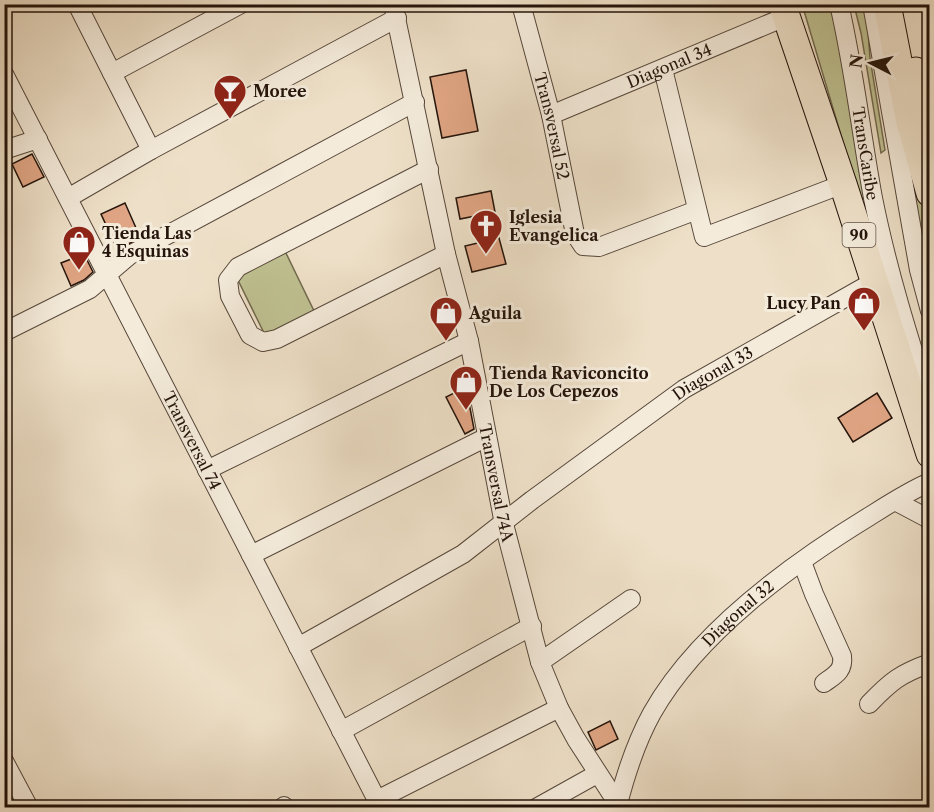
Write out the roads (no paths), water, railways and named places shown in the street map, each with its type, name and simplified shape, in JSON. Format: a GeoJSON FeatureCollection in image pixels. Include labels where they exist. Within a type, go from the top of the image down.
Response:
{"type":"FeatureCollection","features":[{"type":"Feature","properties":{"kind":"highway"},"geometry":{"type":"LineString","coordinates":[[887,4],[910,122],[930,193]]}},
{"type":"Feature","properties":{"kind":"highway"},"geometry":{"type":"LineString","coordinates":[[893,4],[930,119]]}},
{"type":"Feature","properties":{"kind":"highway","name":"90"},"geometry":{"type":"LineString","coordinates":[[783,9],[843,184],[930,454]]}},
{"type":"Feature","properties":{"kind":"street"},"geometry":{"type":"LineString","coordinates":[[77,4],[151,150]]}},
{"type":"Feature","properties":{"kind":"street"},"geometry":{"type":"LineString","coordinates":[[112,73],[216,10],[242,4]]}},
{"type":"Feature","properties":{"kind":"street","name":"Transversal 52"},"geometry":{"type":"LineString","coordinates":[[520,4],[551,116],[575,234],[584,246],[599,247],[697,210]]}},
{"type":"Feature","properties":{"kind":"street","name":"TransCaribe"},"geometry":{"type":"LineString","coordinates":[[839,4],[850,55],[865,155],[889,270],[930,404]]}},
{"type":"Feature","properties":{"kind":"street","name":"TransCaribe"},"geometry":{"type":"LineString","coordinates":[[849,4],[892,230],[908,298],[930,367]]}},
{"type":"Feature","properties":{"kind":"street","name":"TransCaribe"},"geometry":{"type":"LineString","coordinates":[[872,4],[920,270],[930,311]]}},
{"type":"Feature","properties":{"kind":"street","name":"Diagonal 34"},"geometry":{"type":"LineString","coordinates":[[551,116],[663,69],[783,9]]}},
{"type":"Feature","properties":{"kind":"street"},"geometry":{"type":"LineString","coordinates":[[68,198],[395,11]]}},
{"type":"Feature","properties":{"kind":"street","name":"Transversal 74A"},"geometry":{"type":"LineString","coordinates":[[395,11],[446,254],[469,341],[504,524],[540,662],[559,708],[618,806]]}},
{"type":"Feature","properties":{"kind":"street"},"geometry":{"type":"LineString","coordinates":[[663,69],[704,237],[843,184]]}},
{"type":"Feature","properties":{"kind":"street","name":"Transversal 74"},"geometry":{"type":"LineString","coordinates":[[4,74],[379,804]]}},
{"type":"Feature","properties":{"kind":"street"},"geometry":{"type":"LineString","coordinates":[[4,332],[90,289],[130,255],[415,102]]}},
{"type":"Feature","properties":{"kind":"street"},"geometry":{"type":"LineString","coordinates":[[4,150],[38,139]]}},
{"type":"Feature","properties":{"kind":"street"},"geometry":{"type":"LineString","coordinates":[[429,169],[238,267],[228,280],[230,296],[250,335],[263,342],[277,339],[446,254]]}},
{"type":"Feature","properties":{"kind":"street","name":"Diagonal 33"},"geometry":{"type":"LineString","coordinates":[[298,647],[463,555],[532,500],[684,389],[873,282]]}},
{"type":"Feature","properties":{"kind":"street"},"geometry":{"type":"LineString","coordinates":[[207,470],[469,341]]}},
{"type":"Feature","properties":{"kind":"street"},"geometry":{"type":"LineString","coordinates":[[251,555],[486,437]]}},
{"type":"Feature","properties":{"kind":"street","name":"Diagonal 32"},"geometry":{"type":"LineString","coordinates":[[618,806],[638,743],[652,713],[676,678],[732,618],[764,590],[841,534],[930,482]]}},
{"type":"Feature","properties":{"kind":"street"},"geometry":{"type":"LineString","coordinates":[[895,501],[930,522]]}},
{"type":"Feature","properties":{"kind":"street"},"geometry":{"type":"LineString","coordinates":[[802,561],[842,656],[843,665],[839,672],[824,683]]}},
{"type":"Feature","properties":{"kind":"street"},"geometry":{"type":"LineString","coordinates":[[540,662],[631,598]]}},
{"type":"Feature","properties":{"kind":"street"},"geometry":{"type":"LineString","coordinates":[[341,731],[532,626]]}},
{"type":"Feature","properties":{"kind":"street"},"geometry":{"type":"LineString","coordinates":[[869,704],[889,683],[904,672],[930,663]]}},
{"type":"Feature","properties":{"kind":"street"},"geometry":{"type":"LineString","coordinates":[[379,804],[559,708]]}},
{"type":"Feature","properties":{"kind":"street"},"geometry":{"type":"LineString","coordinates":[[4,761],[30,807]]}},
{"type":"Feature","properties":{"kind":"street"},"geometry":{"type":"LineString","coordinates":[[536,807],[597,774]]}},
{"type":"Feature","properties":{"kind":"place","name":"Moree"},"geometry":{"type":"Point","coordinates":[230,120]}},
{"type":"Feature","properties":{"kind":"place","name":"Iglesia Evangelica"},"geometry":{"type":"Point","coordinates":[486,255]}},
{"type":"Feature","properties":{"kind":"place","name":"Tienda Las 4 Esquinas"},"geometry":{"type":"Point","coordinates":[79,271]}},
{"type":"Feature","properties":{"kind":"place","name":"Lucy Pan"},"geometry":{"type":"Point","coordinates":[864,332]}},
{"type":"Feature","properties":{"kind":"place","name":"Aguila"},"geometry":{"type":"Point","coordinates":[446,342]}},
{"type":"Feature","properties":{"kind":"place","name":"Tienda Raviconcito De Los Cepezos"},"geometry":{"type":"Point","coordinates":[466,411]}}]}
